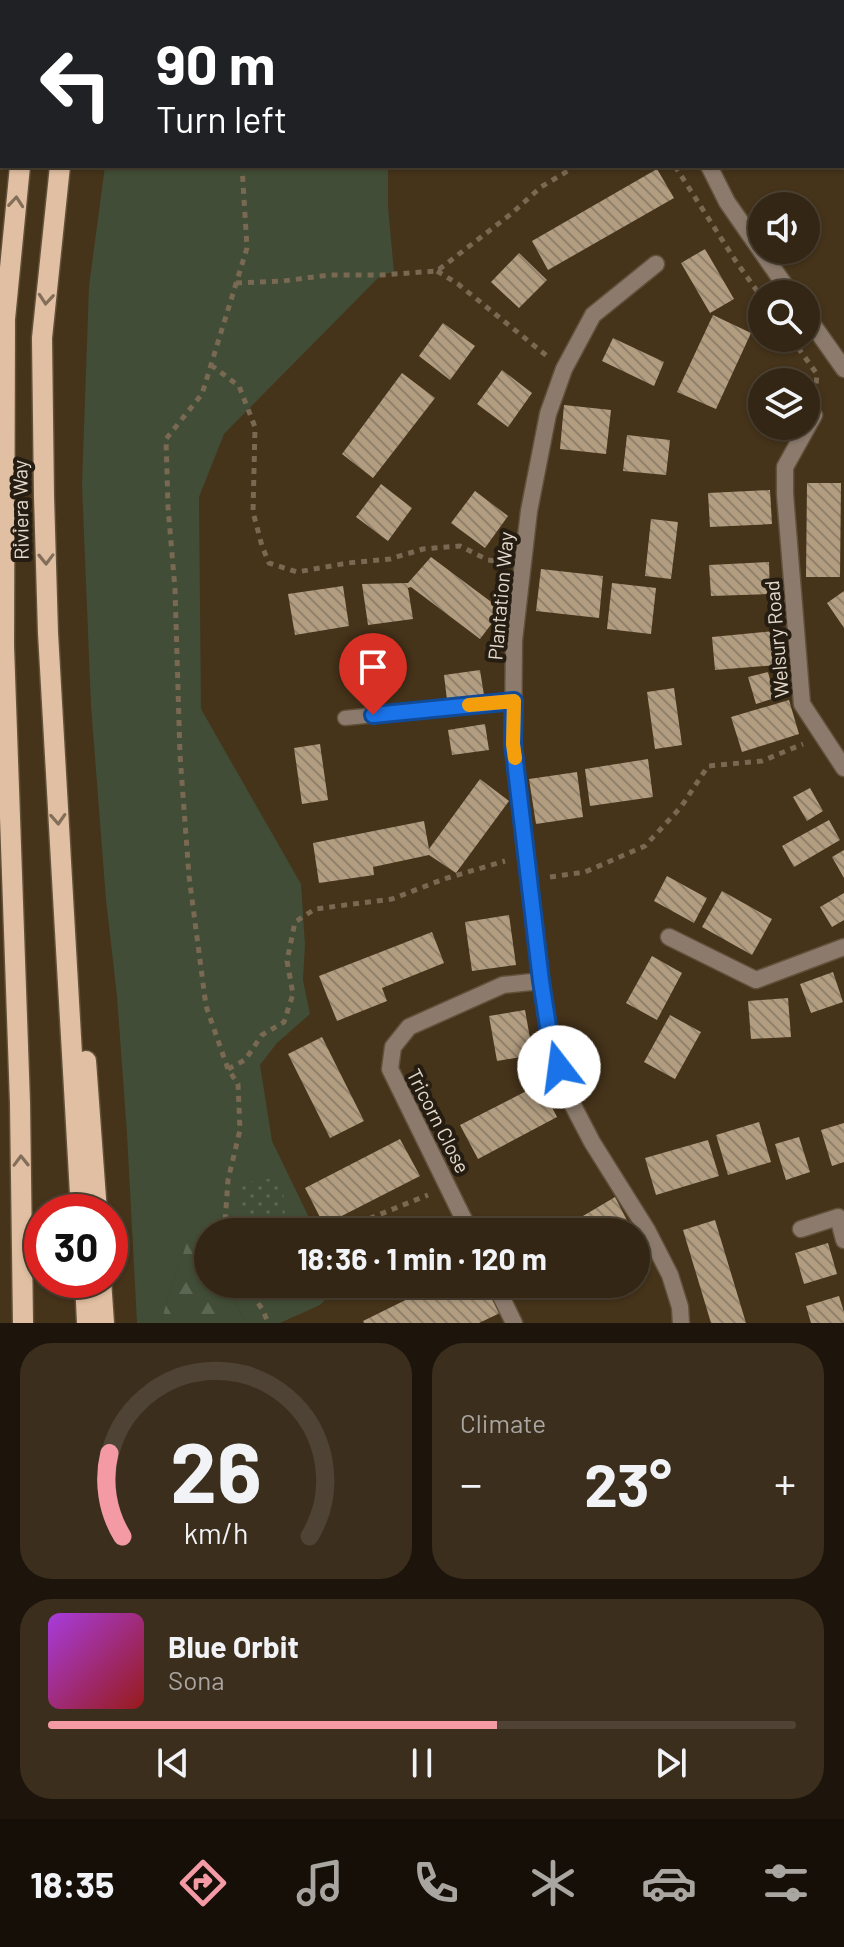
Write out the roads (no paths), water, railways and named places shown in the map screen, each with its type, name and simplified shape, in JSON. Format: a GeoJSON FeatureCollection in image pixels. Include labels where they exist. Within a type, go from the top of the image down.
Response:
{"type":"FeatureCollection","features":[{"type":"Feature","properties":{"kind":"main road","name":"Riviera Way"},"geometry":{"type":"LineString","coordinates":[[20,168],[5,319],[4,646],[20,1103],[23,1323]]}},
{"type":"Feature","properties":{"kind":"main road","name":"Riviera Way"},"geometry":{"type":"LineString","coordinates":[[60,168],[42,338],[48,633],[80,1194]]}},
{"type":"Feature","properties":{"kind":"main road","name":"Riviera Way"},"geometry":{"type":"LineString","coordinates":[[61,854],[84,1030],[96,1194]]}},
{"type":"Feature","properties":{"kind":"main road"},"geometry":{"type":"LineString","coordinates":[[86,1298],[87,1323]]}},
{"type":"Feature","properties":{"kind":"main road"},"geometry":{"type":"LineString","coordinates":[[102,1298],[104,1323]]}},
{"type":"Feature","properties":{"kind":"street"},"geometry":{"type":"LineString","coordinates":[[710,168],[727,202],[781,280]]}},
{"type":"Feature","properties":{"kind":"street","name":"Plantation Way"},"geometry":{"type":"LineString","coordinates":[[656,264],[593,315],[564,369],[548,414],[529,511],[514,640],[513,744],[550,1039],[567,1094],[670,1275],[680,1307],[681,1323]]}},
{"type":"Feature","properties":{"kind":"street"},"geometry":{"type":"LineString","coordinates":[[820,335],[844,369]]}},
{"type":"Feature","properties":{"kind":"street","name":"Welsury Road"},"geometry":{"type":"LineString","coordinates":[[800,440],[785,467],[785,494],[802,704],[844,768]]}},
{"type":"Feature","properties":{"kind":"street"},"geometry":{"type":"LineString","coordinates":[[669,937],[756,980],[844,947]]}},
{"type":"Feature","properties":{"kind":"street","name":"Tricorn Close"},"geometry":{"type":"LineString","coordinates":[[463,1218],[390,1069],[393,1047],[409,1027],[503,985],[541,981]]}},
{"type":"Feature","properties":{"kind":"street"},"geometry":{"type":"LineString","coordinates":[[801,1229],[838,1217],[844,1240]]}},
{"type":"Feature","properties":{"kind":"street"},"geometry":{"type":"LineString","coordinates":[[502,1298],[514,1323]]}},
{"type":"Feature","properties":{"kind":"lane"},"geometry":{"type":"LineString","coordinates":[[345,718],[514,701]]}}]}
